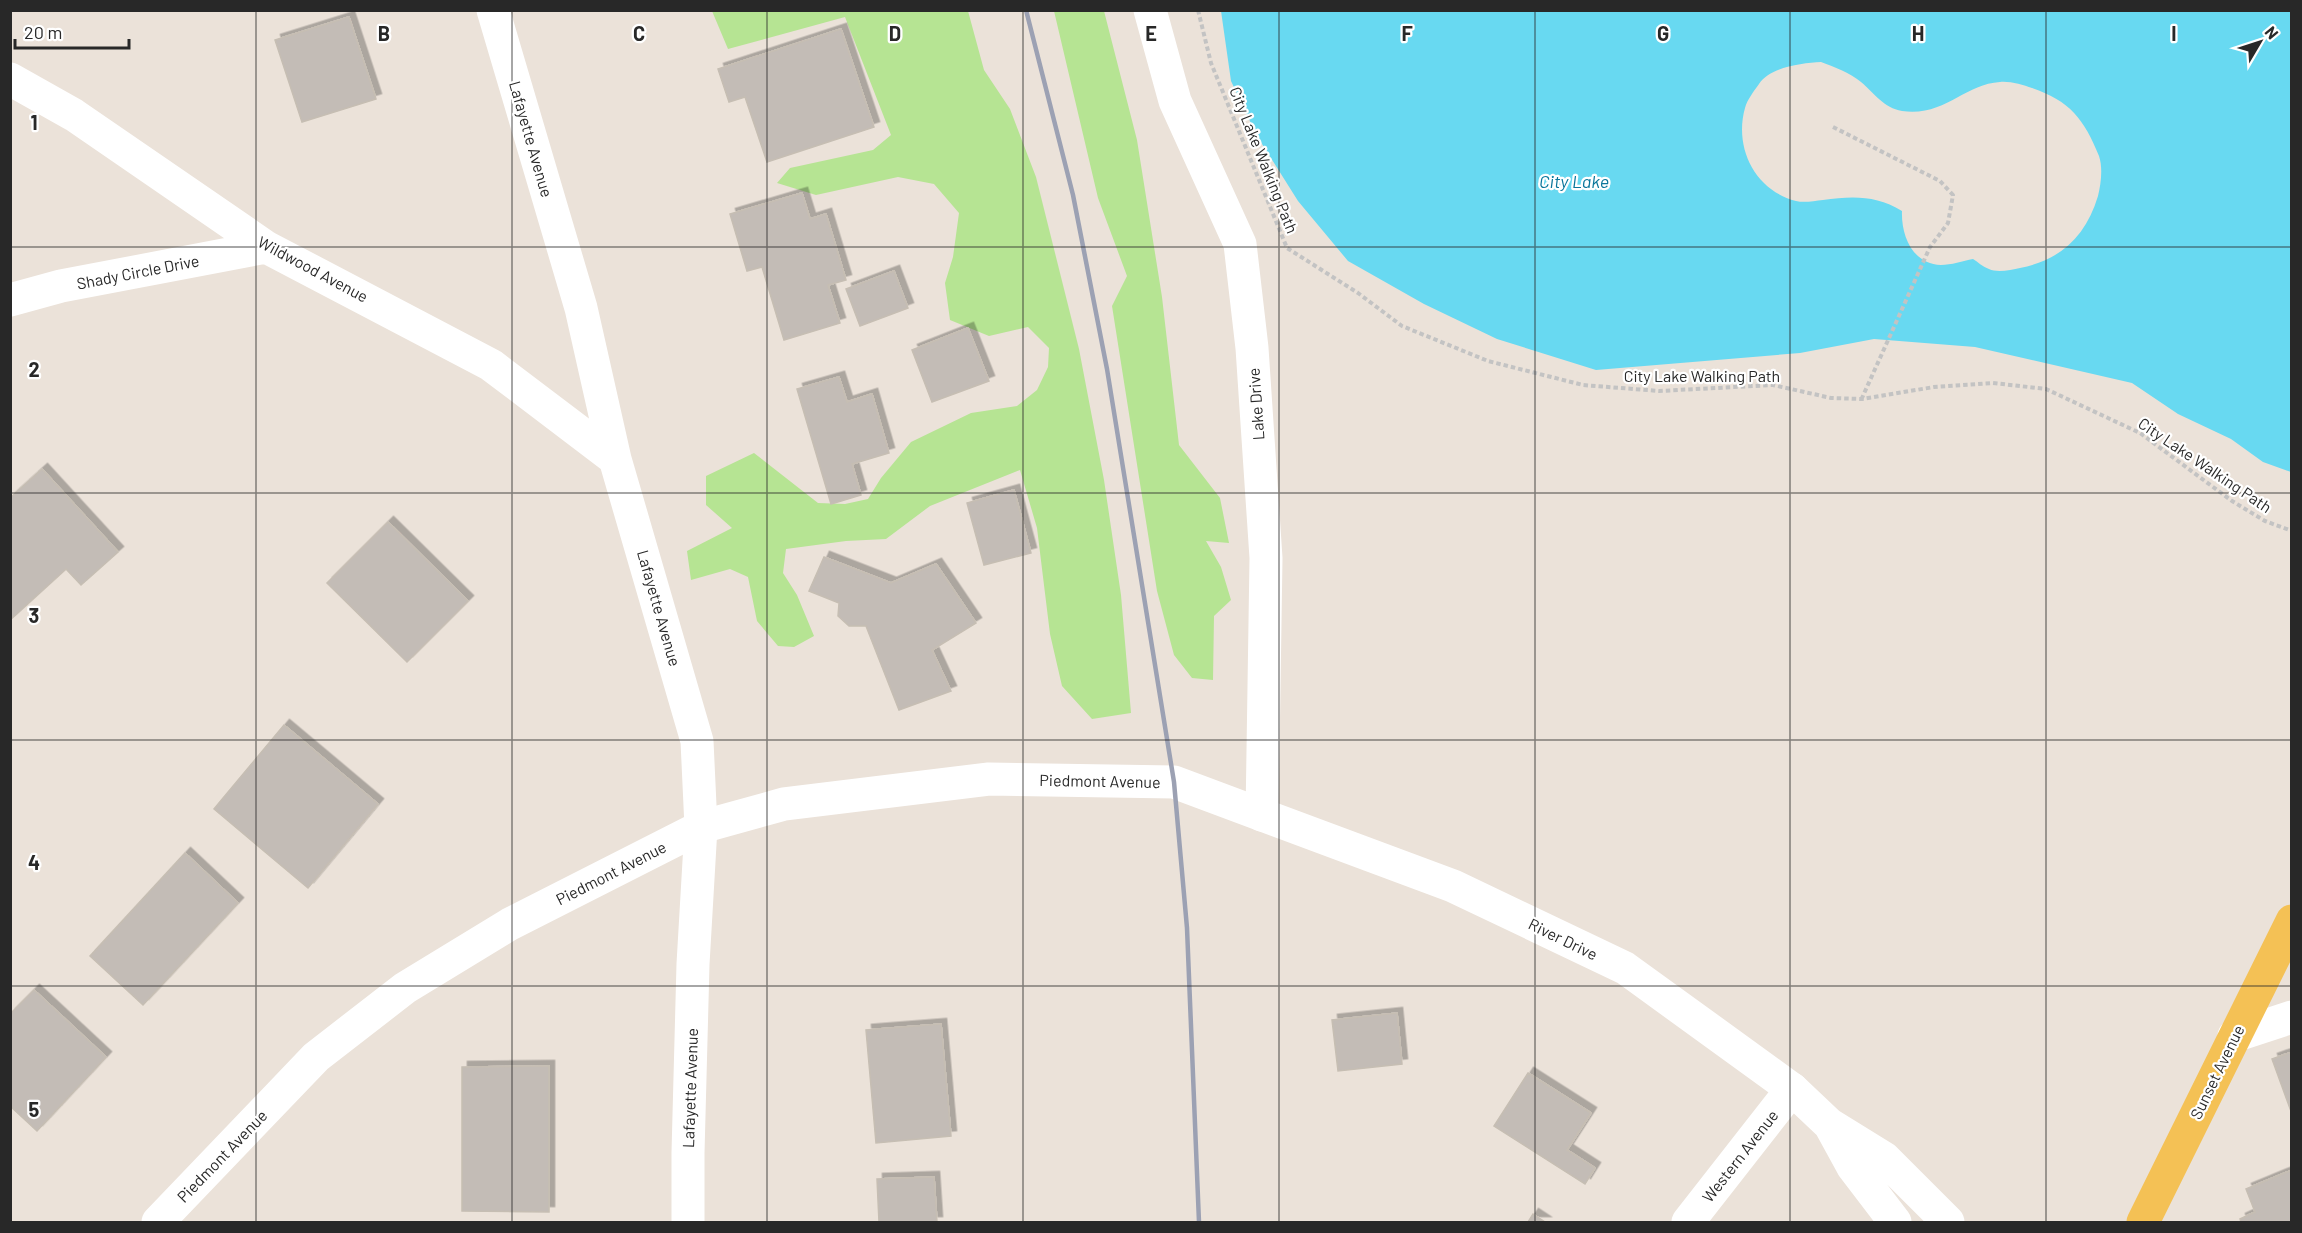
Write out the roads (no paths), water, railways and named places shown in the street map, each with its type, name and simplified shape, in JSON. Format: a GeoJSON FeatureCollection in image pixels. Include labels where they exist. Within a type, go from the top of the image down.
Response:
{"type":"FeatureCollection","features":[{"type":"Feature","properties":{"kind":"main road","name":"Sunset Avenue"},"geometry":{"type":"LineString","coordinates":[[2141,1221],[2292,921]]}},
{"type":"Feature","properties":{"kind":"street","name":"Lafayette Avenue"},"geometry":{"type":"LineString","coordinates":[[493,10],[580,308],[615,459],[697,741],[701,827],[692,999],[688,1222]]}},
{"type":"Feature","properties":{"kind":"street","name":"Lake Drive"},"geometry":{"type":"LineString","coordinates":[[1150,10],[1175,101],[1240,244],[1252,348],[1266,558],[1262,815]]}},
{"type":"Feature","properties":{"kind":"street","name":"Wildwood Avenue"},"geometry":{"type":"LineString","coordinates":[[10,80],[74,115],[266,247],[491,365],[615,459]]}},
{"type":"Feature","properties":{"kind":"street","name":"Shady Circle Drive"},"geometry":{"type":"LineString","coordinates":[[10,300],[61,286],[266,247]]}},
{"type":"Feature","properties":{"kind":"street","name":"Piedmont Avenue"},"geometry":{"type":"LineString","coordinates":[[158,1222],[316,1057],[405,988],[510,924],[701,827],[784,804],[989,779],[1174,782],[1262,815]]}},
{"type":"Feature","properties":{"kind":"street","name":"River Drive"},"geometry":{"type":"LineString","coordinates":[[1262,815],[1453,886],[1625,968],[1792,1089],[1829,1124],[1884,1158],[1948,1222]]}},
{"type":"Feature","properties":{"kind":"street"},"geometry":{"type":"LineString","coordinates":[[2234,1036],[2292,1017]]}},
{"type":"Feature","properties":{"kind":"street","name":"Western Avenue"},"geometry":{"type":"LineString","coordinates":[[1688,1222],[1792,1089]]}},
{"type":"Feature","properties":{"kind":"street","name":"River Drive"},"geometry":{"type":"LineString","coordinates":[[1829,1124],[1853,1167],[1895,1222]]}},
{"type":"Feature","properties":{"kind":"water","name":"City Lake"},"geometry":{"type":"Polygon","coordinates":[[[1221,11],[2291,11],[2291,472],[2263,462],[2231,439],[2178,414],[2132,383],[1975,347],[1874,339],[1800,353],[1596,370],[1497,339],[1424,304],[1348,261],[1298,201],[1257,136],[1231,81],[1221,11]],[[1821,62],[1778,70],[1764,78],[1746,105],[1742,123],[1745,152],[1759,177],[1781,195],[1802,202],[1864,198],[1883,202],[1902,211],[1906,238],[1910,247],[1923,260],[1941,265],[1973,259],[1996,271],[2020,268],[2048,259],[2070,244],[2087,223],[2099,191],[2100,161],[2088,132],[2066,105],[2045,93],[2025,86],[2000,82],[1976,88],[1930,109],[1917,112],[1902,111],[1885,103],[1852,76],[1821,62]]]}},
{"type":"Feature","properties":{"kind":"railway"},"geometry":{"type":"LineString","coordinates":[[1026,10],[1073,195],[1107,369],[1174,782],[1187,928],[1199,1222]]}}]}
